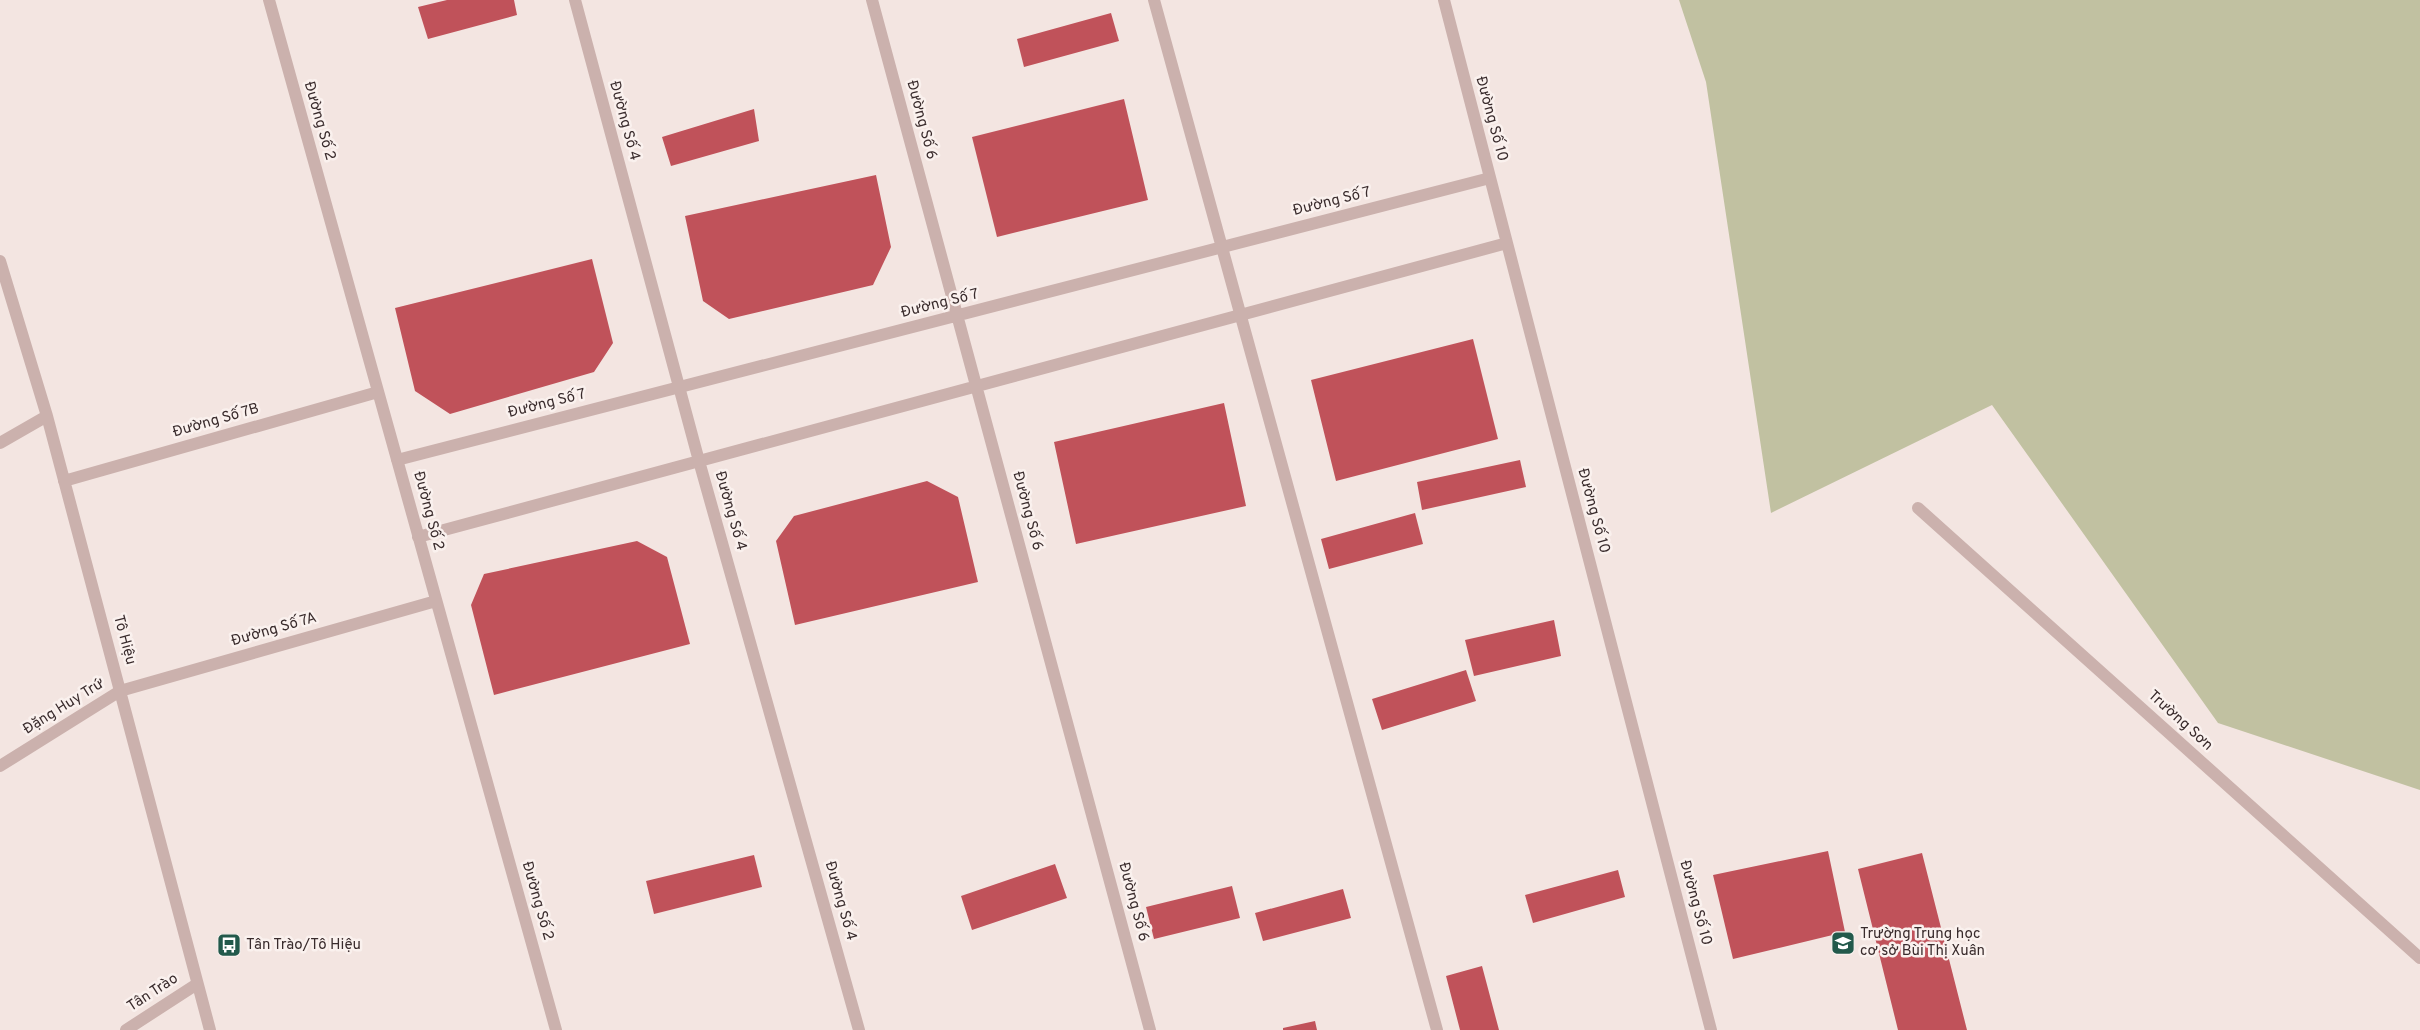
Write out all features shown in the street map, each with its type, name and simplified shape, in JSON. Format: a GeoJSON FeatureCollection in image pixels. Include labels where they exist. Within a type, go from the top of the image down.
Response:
{"type":"FeatureCollection","features":[{"type":"Feature","properties":{"kind":"street","name":"Đường Số 2"},"geometry":{"type":"LineString","coordinates":[[268,0],[556,1030]]}},
{"type":"Feature","properties":{"kind":"street","name":"Đường Số 4"},"geometry":{"type":"LineString","coordinates":[[574,0],[699,461],[859,1030]]}},
{"type":"Feature","properties":{"kind":"street","name":"Đường Số 6"},"geometry":{"type":"LineString","coordinates":[[872,0],[1150,1030]]}},
{"type":"Feature","properties":{"kind":"street"},"geometry":{"type":"LineString","coordinates":[[1154,0],[1437,1030]]}},
{"type":"Feature","properties":{"kind":"street","name":"Đường Số 10"},"geometry":{"type":"LineString","coordinates":[[1444,0],[1711,1030]]}},
{"type":"Feature","properties":{"kind":"street","name":"Đường Số 7"},"geometry":{"type":"LineString","coordinates":[[397,460],[1490,178]]}},
{"type":"Feature","properties":{"kind":"street"},"geometry":{"type":"LineString","coordinates":[[418,537],[1507,243]]}},
{"type":"Feature","properties":{"kind":"street","name":"Tô Hiệu"},"geometry":{"type":"LineString","coordinates":[[0,261],[64,481],[210,1030]]}},
{"type":"Feature","properties":{"kind":"street","name":"Đường Số 7B"},"geometry":{"type":"LineString","coordinates":[[64,481],[378,392]]}},
{"type":"Feature","properties":{"kind":"street"},"geometry":{"type":"LineString","coordinates":[[0,443],[46,416]]}},
{"type":"Feature","properties":{"kind":"street","name":"Trường Sơn"},"geometry":{"type":"LineString","coordinates":[[1918,508],[2420,958]]}},
{"type":"Feature","properties":{"kind":"street","name":"Đường Số 7A"},"geometry":{"type":"LineString","coordinates":[[120,691],[436,601]]}},
{"type":"Feature","properties":{"kind":"street","name":"Đặng Huy Trứ"},"geometry":{"type":"LineString","coordinates":[[0,766],[120,691]]}},
{"type":"Feature","properties":{"kind":"street","name":"Tân Trào"},"geometry":{"type":"LineString","coordinates":[[126,1030],[198,984]]}},
{"type":"Feature","properties":{"kind":"green space"},"geometry":{"type":"Polygon","coordinates":[[[1679,0],[2420,0],[2420,790],[2218,723],[1992,405],[1771,513],[1706,82],[1679,0]]]}},
{"type":"Feature","properties":{"kind":"building"},"geometry":{"type":"Polygon","coordinates":[[[447,0],[514,0],[517,15],[428,39],[418,7],[447,0]]]}},
{"type":"Feature","properties":{"kind":"building"},"geometry":{"type":"Polygon","coordinates":[[[1111,13],[1119,41],[1024,67],[1017,39],[1111,13]]]}},
{"type":"Feature","properties":{"kind":"building"},"geometry":{"type":"Polygon","coordinates":[[[1124,99],[1148,200],[997,237],[972,137],[1124,99]]]}},
{"type":"Feature","properties":{"kind":"building"},"geometry":{"type":"Polygon","coordinates":[[[754,109],[759,141],[671,166],[662,137],[754,109]]]}},
{"type":"Feature","properties":{"kind":"building"},"geometry":{"type":"Polygon","coordinates":[[[876,175],[891,247],[873,285],[729,319],[703,301],[685,216],[876,175]]]}},
{"type":"Feature","properties":{"kind":"building"},"geometry":{"type":"Polygon","coordinates":[[[592,259],[613,343],[594,372],[450,414],[415,391],[395,308],[592,259]]]}},
{"type":"Feature","properties":{"kind":"building"},"geometry":{"type":"Polygon","coordinates":[[[1473,339],[1498,439],[1336,481],[1311,380],[1473,339]]]}},
{"type":"Feature","properties":{"kind":"building"},"geometry":{"type":"Polygon","coordinates":[[[1224,403],[1246,506],[1076,544],[1054,442],[1224,403]]]}},
{"type":"Feature","properties":{"kind":"building"},"geometry":{"type":"Polygon","coordinates":[[[1520,460],[1526,487],[1422,510],[1417,482],[1520,460]]]}},
{"type":"Feature","properties":{"kind":"building"},"geometry":{"type":"Polygon","coordinates":[[[927,481],[958,497],[978,582],[795,625],[776,541],[794,516],[927,481]]]}},
{"type":"Feature","properties":{"kind":"building"},"geometry":{"type":"Polygon","coordinates":[[[1415,513],[1423,544],[1329,569],[1321,539],[1415,513]]]}},
{"type":"Feature","properties":{"kind":"building"},"geometry":{"type":"Polygon","coordinates":[[[637,541],[667,557],[690,644],[494,695],[471,605],[484,574],[637,541]]]}},
{"type":"Feature","properties":{"kind":"building"},"geometry":{"type":"Polygon","coordinates":[[[1554,620],[1561,656],[1474,676],[1465,640],[1554,620]]]}},
{"type":"Feature","properties":{"kind":"building"},"geometry":{"type":"Polygon","coordinates":[[[1466,670],[1476,701],[1382,730],[1372,699],[1466,670]]]}},
{"type":"Feature","properties":{"kind":"building"},"geometry":{"type":"Polygon","coordinates":[[[1828,851],[1845,932],[1733,959],[1713,875],[1828,851]]]}},
{"type":"Feature","properties":{"kind":"building"},"geometry":{"type":"Polygon","coordinates":[[[1922,853],[1967,1030],[1898,1030],[1858,869],[1922,853]]]}},
{"type":"Feature","properties":{"kind":"building"},"geometry":{"type":"Polygon","coordinates":[[[754,855],[762,887],[654,914],[646,881],[754,855]]]}},
{"type":"Feature","properties":{"kind":"building"},"geometry":{"type":"Polygon","coordinates":[[[1055,864],[1067,898],[972,930],[961,896],[1055,864]]]}},
{"type":"Feature","properties":{"kind":"building"},"geometry":{"type":"Polygon","coordinates":[[[1618,870],[1625,897],[1533,923],[1525,895],[1618,870]]]}},
{"type":"Feature","properties":{"kind":"building"},"geometry":{"type":"Polygon","coordinates":[[[1232,886],[1240,918],[1154,939],[1146,907],[1232,886]]]}},
{"type":"Feature","properties":{"kind":"building"},"geometry":{"type":"Polygon","coordinates":[[[1343,889],[1351,918],[1263,941],[1255,913],[1343,889]]]}},
{"type":"Feature","properties":{"kind":"building"},"geometry":{"type":"Polygon","coordinates":[[[1482,966],[1499,1030],[1460,1030],[1446,976],[1482,966]]]}},
{"type":"Feature","properties":{"kind":"building"},"geometry":{"type":"Polygon","coordinates":[[[1315,1021],[1317,1030],[1283,1030],[1283,1028],[1315,1021]]]}},
{"type":"Feature","properties":{"kind":"place","name":"Trường Trung học cơ sở Bùi Thị Xuân"},"geometry":{"type":"Point","coordinates":[1843,943]}},
{"type":"Feature","properties":{"kind":"place","name":"Tân Trào/Tô Hiệu"},"geometry":{"type":"Point","coordinates":[229,945]}}]}
